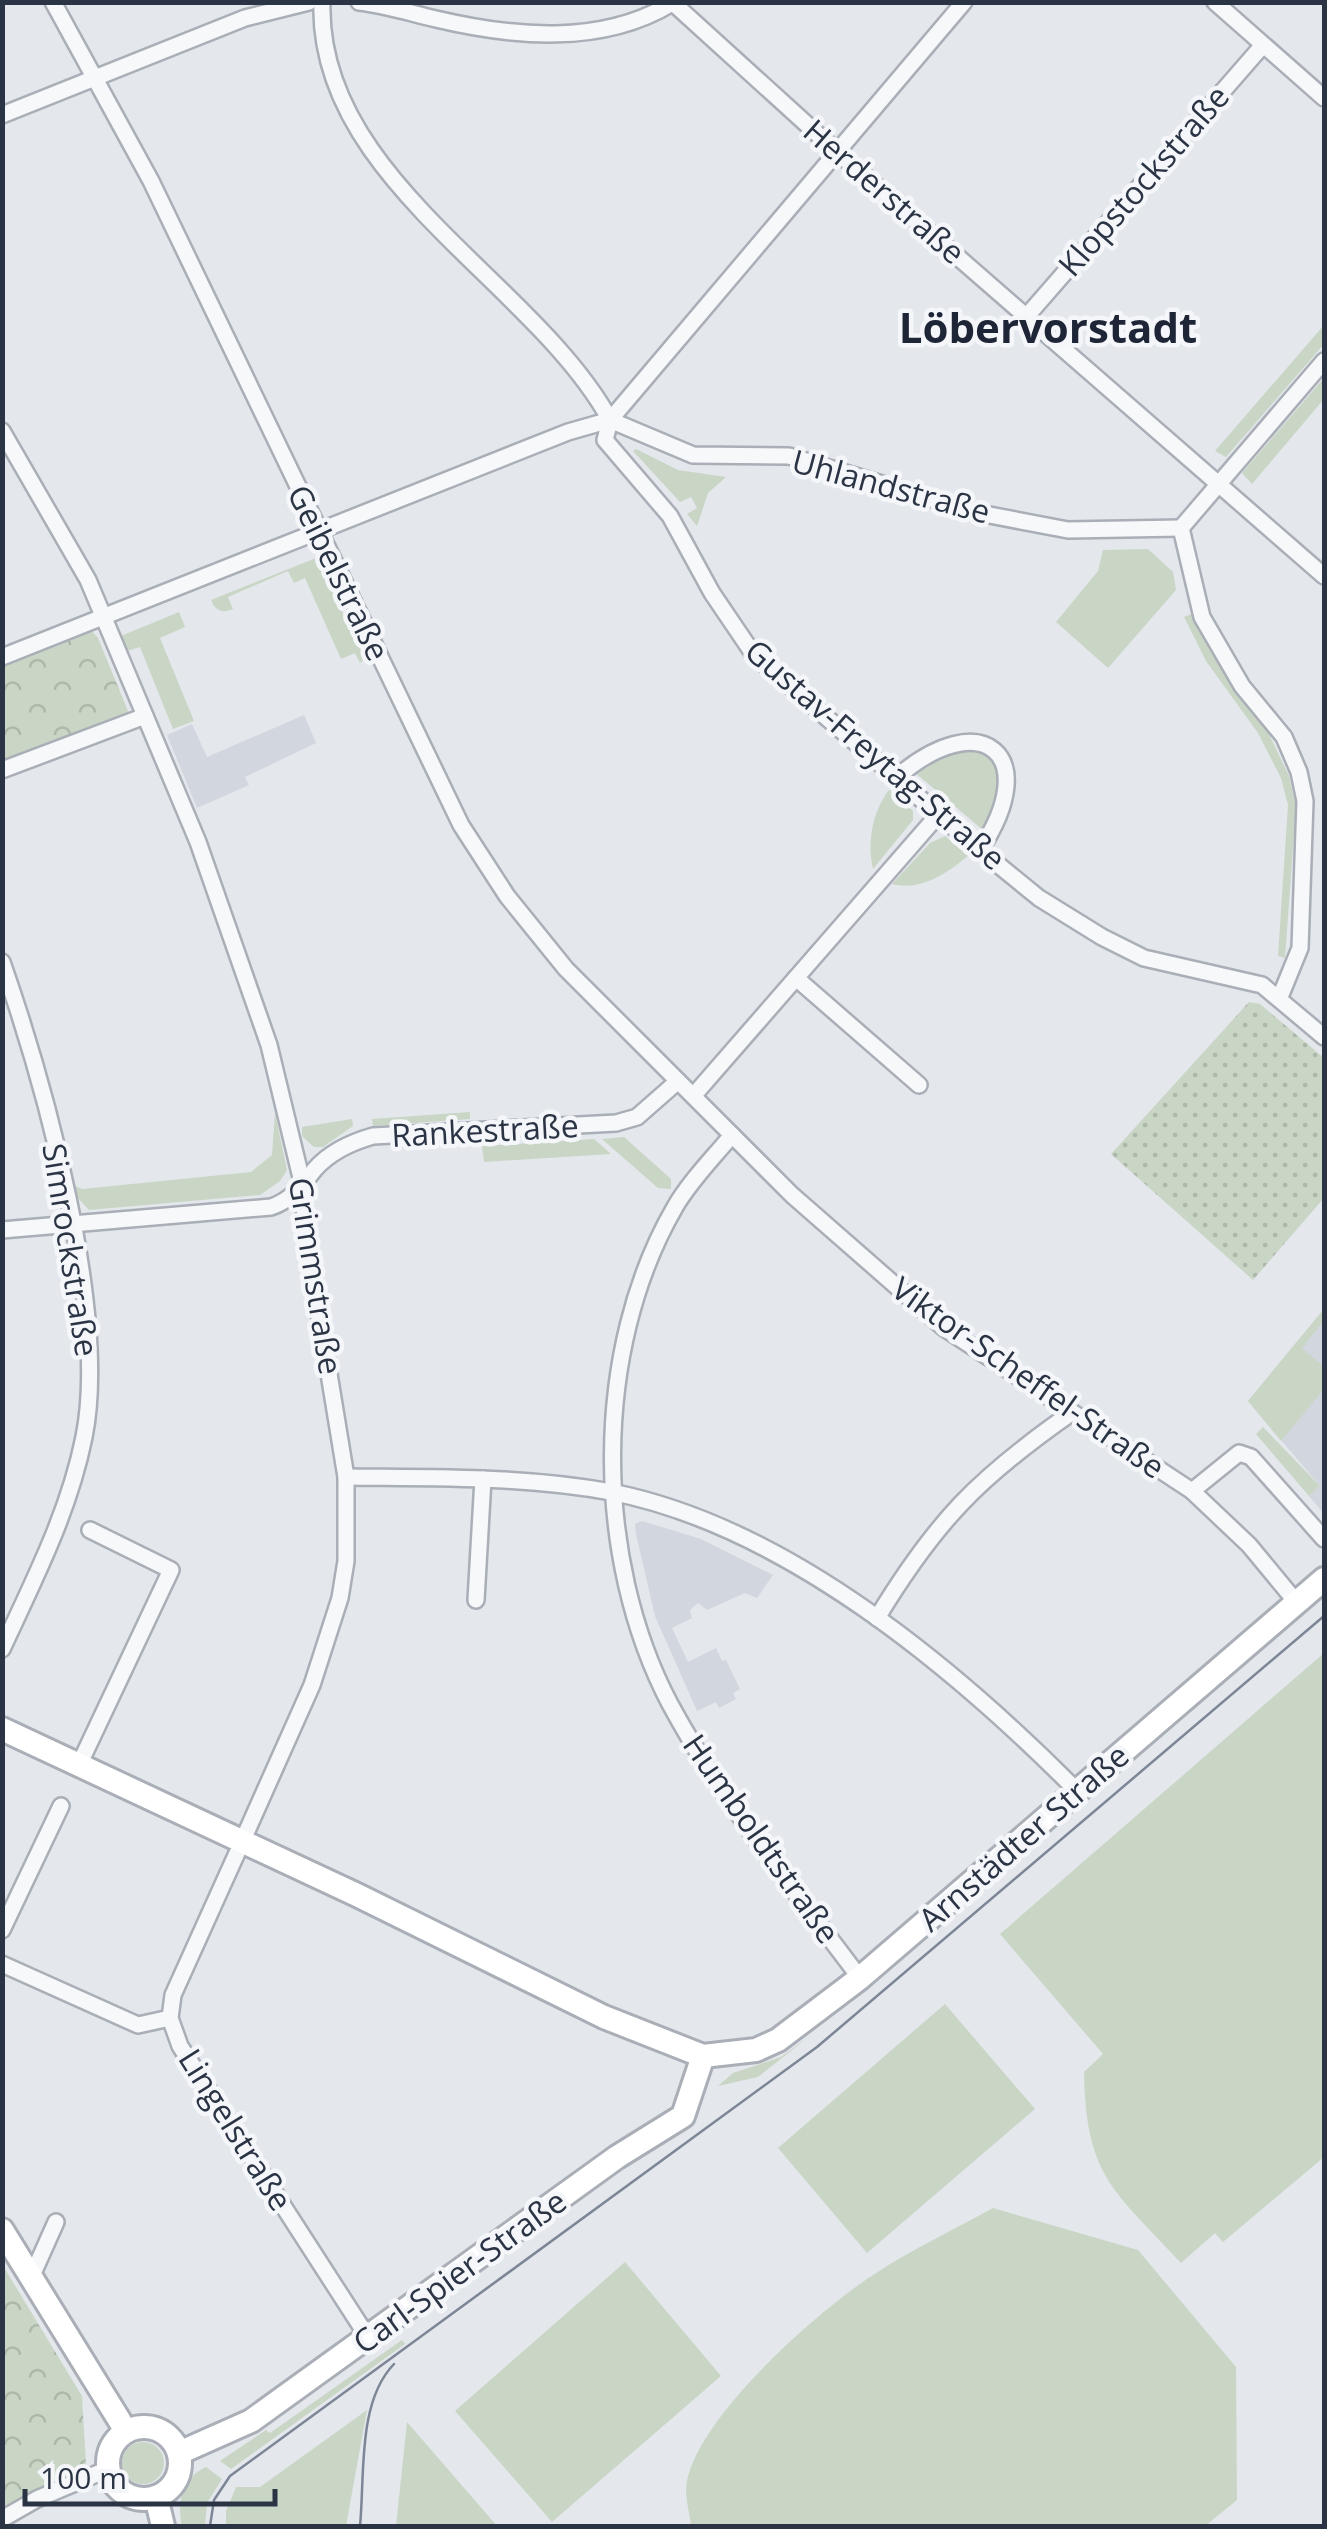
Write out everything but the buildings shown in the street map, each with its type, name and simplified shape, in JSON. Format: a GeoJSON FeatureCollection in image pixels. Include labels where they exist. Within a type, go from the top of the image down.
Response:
{"type":"FeatureCollection","features":[{"type":"Feature","properties":{"kind":"main road","name":"Arnstädter Straße"},"geometry":{"type":"LineString","coordinates":[[703,2056],[756,2050],[778,2040],[860,1978],[1324,1580]]}},
{"type":"Feature","properties":{"kind":"main road"},"geometry":{"type":"LineString","coordinates":[[2,1729],[349,1904],[400,1920],[604,2017],[703,2056]]}},
{"type":"Feature","properties":{"kind":"main road"},"geometry":{"type":"LineString","coordinates":[[2,1746],[239,1847]]}},
{"type":"Feature","properties":{"kind":"main road","name":"Carl-Spier-Straße"},"geometry":{"type":"LineString","coordinates":[[179,2452],[251,2420],[617,2157],[682,2116],[703,2056]]}},
{"type":"Feature","properties":{"kind":"main road"},"geometry":{"type":"LineString","coordinates":[[2,2230],[126,2431]]}},
{"type":"Feature","properties":{"kind":"main road"},"geometry":{"type":"LineString","coordinates":[[153,2427],[164,2432],[179,2452],[176,2479],[156,2497],[140,2499],[122,2492],[108,2469],[111,2446],[126,2431],[153,2427]]}},
{"type":"Feature","properties":{"kind":"main road"},"geometry":{"type":"LineString","coordinates":[[156,2497],[163,2526]]}},
{"type":"Feature","properties":{"kind":"street","name":"Geibelstraße"},"geometry":{"type":"LineString","coordinates":[[53,2],[97,76],[461,825],[506,896],[566,969],[694,1095]]}},
{"type":"Feature","properties":{"kind":"street"},"geometry":{"type":"LineString","coordinates":[[2,115],[245,18],[310,2]]}},
{"type":"Feature","properties":{"kind":"street","name":"Gustav-Freytag-Straße"},"geometry":{"type":"LineString","coordinates":[[322,2],[321,33],[331,75],[348,115],[456,249],[575,368],[610,420],[605,440],[670,516],[712,593],[754,654],[1039,898],[1144,958],[1262,984],[1324,1037]]}},
{"type":"Feature","properties":{"kind":"street"},"geometry":{"type":"LineString","coordinates":[[359,2],[481,29],[536,34],[628,24],[672,3]]}},
{"type":"Feature","properties":{"kind":"street"},"geometry":{"type":"LineString","coordinates":[[2,657],[568,432],[610,420],[964,2]]}},
{"type":"Feature","properties":{"kind":"street"},"geometry":{"type":"LineString","coordinates":[[1215,2],[1324,98]]}},
{"type":"Feature","properties":{"kind":"street","name":"Herderstraße"},"geometry":{"type":"LineString","coordinates":[[672,3],[1324,576]]}},
{"type":"Feature","properties":{"kind":"street","name":"Klopstockstraße"},"geometry":{"type":"LineString","coordinates":[[1026,316],[1262,45]]}},
{"type":"Feature","properties":{"kind":"street"},"geometry":{"type":"LineString","coordinates":[[1280,997],[1300,948],[1305,801],[1299,772],[1284,738],[1242,686],[1202,617],[1180,528],[1324,361]]}},
{"type":"Feature","properties":{"kind":"street","name":"Uhlandstraße"},"geometry":{"type":"LineString","coordinates":[[610,420],[693,455],[789,456],[978,513],[1068,530],[1180,528]]}},
{"type":"Feature","properties":{"kind":"street","name":"Grimmstraße"},"geometry":{"type":"LineString","coordinates":[[2,431],[81,566],[235,939],[268,1045],[303,1186],[306,1234],[346,1477],[346,1561],[336,1614],[312,1685],[239,1847]]}},
{"type":"Feature","properties":{"kind":"street"},"geometry":{"type":"LineString","coordinates":[[2,770],[145,716]]}},
{"type":"Feature","properties":{"kind":"street"},"geometry":{"type":"LineString","coordinates":[[896,778],[915,762],[964,740],[983,743],[1000,756],[1008,779],[1007,794],[980,850]]}},
{"type":"Feature","properties":{"kind":"street"},"geometry":{"type":"LineString","coordinates":[[694,1095],[938,815]]}},
{"type":"Feature","properties":{"kind":"street","name":"Simrockstraße"},"geometry":{"type":"LineString","coordinates":[[2,962],[50,1126],[72,1226],[88,1332],[84,1436],[60,1522],[2,1649]]}},
{"type":"Feature","properties":{"kind":"street"},"geometry":{"type":"LineString","coordinates":[[796,978],[919,1084]]}},
{"type":"Feature","properties":{"kind":"street","name":"Rankestraße"},"geometry":{"type":"LineString","coordinates":[[2,1230],[271,1207],[303,1186],[330,1156],[374,1136],[616,1123],[636,1117],[678,1081]]}},
{"type":"Feature","properties":{"kind":"street","name":"Viktor-Scheffel-Straße"},"geometry":{"type":"LineString","coordinates":[[694,1095],[906,1297],[1071,1414],[1192,1491],[1249,1545],[1297,1603]]}},
{"type":"Feature","properties":{"kind":"street","name":"Humboldtstraße"},"geometry":{"type":"LineString","coordinates":[[732,1135],[681,1196],[659,1238],[624,1346],[612,1492],[628,1596],[647,1654],[670,1703],[738,1817],[860,1978]]}},
{"type":"Feature","properties":{"kind":"street"},"geometry":{"type":"LineString","coordinates":[[877,1618],[927,1539],[956,1506],[994,1470],[1071,1414]]}},
{"type":"Feature","properties":{"kind":"street","name":"Viktor-Scheffel-Straße"},"geometry":{"type":"LineString","coordinates":[[1192,1491],[1240,1453],[1264,1470],[1324,1539]]}},
{"type":"Feature","properties":{"kind":"street"},"geometry":{"type":"LineString","coordinates":[[346,1477],[483,1479],[612,1492],[696,1518],[750,1542],[877,1618],[988,1708],[1078,1792]]}},
{"type":"Feature","properties":{"kind":"street"},"geometry":{"type":"LineString","coordinates":[[476,1600],[483,1479]]}},
{"type":"Feature","properties":{"kind":"street"},"geometry":{"type":"LineString","coordinates":[[80,1765],[171,1570],[90,1530]]}},
{"type":"Feature","properties":{"kind":"street"},"geometry":{"type":"LineString","coordinates":[[2,1930],[60,1806]]}},
{"type":"Feature","properties":{"kind":"street","name":"Lingelstraße"},"geometry":{"type":"LineString","coordinates":[[239,1847],[173,1994],[170,2018],[180,2046],[369,2338]]}},
{"type":"Feature","properties":{"kind":"street"},"geometry":{"type":"LineString","coordinates":[[2,1964],[138,2025],[170,2018]]}},
{"type":"Feature","properties":{"kind":"street"},"geometry":{"type":"LineString","coordinates":[[29,2275],[56,2222]]}},
{"type":"Feature","properties":{"kind":"street"},"geometry":{"type":"LineString","coordinates":[[2,2519],[37,2498],[108,2469]]}},
{"type":"Feature","properties":{"kind":"shaded area"},"geometry":{"type":"Polygon","coordinates":[[[304,715],[316,743],[245,777],[249,785],[197,808],[167,735],[192,724],[207,757],[304,715]]]}},
{"type":"Feature","properties":{"kind":"shaded area"},"geometry":{"type":"Polygon","coordinates":[[[1324,1309],[1324,1514],[1309,1496],[1320,1486],[1248,1401],[1324,1309]]]}},
{"type":"Feature","properties":{"kind":"shaded area"},"geometry":{"type":"Polygon","coordinates":[[[642,1521],[701,1539],[773,1575],[757,1598],[745,1593],[707,1610],[698,1603],[690,1610],[692,1618],[672,1628],[688,1662],[716,1648],[722,1661],[726,1660],[740,1689],[733,1693],[736,1699],[719,1708],[716,1702],[697,1711],[655,1616],[636,1534],[635,1524],[642,1521]]]}},
{"type":"Feature","properties":{"kind":"green space"},"geometry":{"type":"Polygon","coordinates":[[[1324,325],[1324,344],[1226,457],[1215,451],[1324,325]]]}},
{"type":"Feature","properties":{"kind":"green space"},"geometry":{"type":"Polygon","coordinates":[[[1324,378],[1324,399],[1252,484],[1242,473],[1324,378]]]}},
{"type":"Feature","properties":{"kind":"green space"},"geometry":{"type":"Polygon","coordinates":[[[636,449],[678,470],[726,477],[708,493],[697,526],[687,514],[697,508],[691,497],[680,502],[633,451],[636,449]]]}},
{"type":"Feature","properties":{"kind":"green space"},"geometry":{"type":"Polygon","coordinates":[[[1148,549],[1173,572],[1176,590],[1108,668],[1056,622],[1098,571],[1103,550],[1148,549]]]}},
{"type":"Feature","properties":{"kind":"green space"},"geometry":{"type":"Polygon","coordinates":[[[316,558],[365,659],[360,663],[355,653],[341,659],[305,578],[294,583],[288,571],[228,597],[233,609],[225,611],[211,600],[316,558]]]}},
{"type":"Feature","properties":{"kind":"green space"},"geometry":{"type":"Polygon","coordinates":[[[179,612],[185,627],[160,638],[194,721],[173,729],[140,647],[127,651],[121,636],[179,612]]]}},
{"type":"Feature","properties":{"kind":"green space"},"geometry":{"type":"Polygon","coordinates":[[[1192,614],[1231,685],[1266,728],[1289,776],[1296,806],[1285,958],[1278,956],[1288,805],[1281,778],[1258,733],[1206,661],[1184,617],[1192,614]]]}},
{"type":"Feature","properties":{"kind":"green space"},"geometry":{"type":"Polygon","coordinates":[[[90,629],[98,638],[130,716],[3,764],[3,666],[90,629]]]}},
{"type":"Feature","properties":{"kind":"green space"},"geometry":{"type":"Polygon","coordinates":[[[957,747],[988,752],[1001,771],[996,809],[983,830],[913,771],[957,747]]]}},
{"type":"Feature","properties":{"kind":"green space"},"geometry":{"type":"Polygon","coordinates":[[[889,790],[913,811],[913,820],[873,869],[872,828],[889,790]]]}},
{"type":"Feature","properties":{"kind":"green space"},"geometry":{"type":"Polygon","coordinates":[[[945,836],[968,856],[923,883],[892,884],[930,843],[945,836]]]}},
{"type":"Feature","properties":{"kind":"green space"},"geometry":{"type":"Polygon","coordinates":[[[1249,1002],[1260,1004],[1324,1058],[1324,1198],[1253,1280],[1111,1154],[1249,1002]]]}},
{"type":"Feature","properties":{"kind":"green space"},"geometry":{"type":"Polygon","coordinates":[[[470,1112],[470,1119],[373,1126],[372,1119],[470,1112]]]}},
{"type":"Feature","properties":{"kind":"green space"},"geometry":{"type":"Polygon","coordinates":[[[275,1113],[287,1170],[280,1181],[260,1195],[89,1210],[75,1195],[73,1185],[82,1189],[251,1172],[272,1155],[275,1113]]]}},
{"type":"Feature","properties":{"kind":"green space"},"geometry":{"type":"Polygon","coordinates":[[[352,1119],[353,1126],[323,1147],[314,1147],[302,1136],[302,1127],[352,1119]]]}},
{"type":"Feature","properties":{"kind":"green space"},"geometry":{"type":"Polygon","coordinates":[[[624,1137],[671,1179],[671,1189],[658,1188],[602,1139],[624,1137]]]}},
{"type":"Feature","properties":{"kind":"green space"},"geometry":{"type":"Polygon","coordinates":[[[594,1139],[611,1154],[484,1162],[482,1146],[594,1139]]]}},
{"type":"Feature","properties":{"kind":"green space"},"geometry":{"type":"Polygon","coordinates":[[[1324,1309],[1324,1321],[1302,1348],[1324,1367],[1324,1389],[1281,1441],[1248,1401],[1324,1309]]]}},
{"type":"Feature","properties":{"kind":"green space"},"geometry":{"type":"Polygon","coordinates":[[[1263,1427],[1320,1486],[1309,1496],[1256,1434],[1263,1427]]]}},
{"type":"Feature","properties":{"kind":"green space"},"geometry":{"type":"Polygon","coordinates":[[[1324,1653],[1324,2157],[1223,2242],[1215,2233],[1181,2263],[1121,2198],[1098,2160],[1086,2108],[1084,2072],[1103,2054],[1000,1934],[1324,1653]]]}},
{"type":"Feature","properties":{"kind":"green space"},"geometry":{"type":"Polygon","coordinates":[[[945,2004],[1035,2109],[867,2253],[778,2148],[945,2004]]]}},
{"type":"Feature","properties":{"kind":"green space"},"geometry":{"type":"Polygon","coordinates":[[[810,2036],[758,2077],[718,2086],[733,2073],[781,2057],[810,2036]]]}},
{"type":"Feature","properties":{"kind":"green space"},"geometry":{"type":"Polygon","coordinates":[[[993,2208],[1138,2250],[1236,2367],[1237,2500],[1205,2526],[691,2526],[686,2489],[693,2462],[709,2433],[761,2370],[822,2314],[873,2275],[993,2208]]]}},
{"type":"Feature","properties":{"kind":"green space"},"geometry":{"type":"Polygon","coordinates":[[[625,2262],[721,2376],[552,2522],[455,2411],[625,2262]]]}},
{"type":"Feature","properties":{"kind":"green space"},"geometry":{"type":"Polygon","coordinates":[[[2,2264],[82,2396],[86,2465],[3,2513],[2,2264]]]}},
{"type":"Feature","properties":{"kind":"green space"},"geometry":{"type":"Polygon","coordinates":[[[402,2340],[405,2344],[231,2469],[220,2461],[266,2430],[270,2433],[402,2340]]]}},
{"type":"Feature","properties":{"kind":"green space"},"geometry":{"type":"Polygon","coordinates":[[[367,2410],[346,2526],[226,2526],[226,2511],[236,2487],[260,2487],[367,2410]]]}},
{"type":"Feature","properties":{"kind":"green space"},"geometry":{"type":"Polygon","coordinates":[[[407,2422],[497,2526],[396,2526],[407,2422]]]}},
{"type":"Feature","properties":{"kind":"green space"},"geometry":{"type":"Polygon","coordinates":[[[143,2442],[158,2448],[164,2463],[158,2478],[143,2484],[128,2478],[122,2463],[128,2448],[143,2442]]]}},
{"type":"Feature","properties":{"kind":"green space"},"geometry":{"type":"Polygon","coordinates":[[[206,2467],[222,2479],[207,2503],[205,2526],[182,2526],[180,2508],[186,2484],[206,2467]]]}},
{"type":"Feature","properties":{"kind":"tram line"},"geometry":{"type":"LineString","coordinates":[[210,2526],[214,2500],[230,2476],[817,2047],[1324,1616]]}},
{"type":"Feature","properties":{"kind":"tram line"},"geometry":{"type":"LineString","coordinates":[[360,2526],[368,2419],[382,2380],[394,2364]]}},
{"type":"Feature","properties":{"kind":"district","name":"Löbervorstadt"},"geometry":{"type":"Point","coordinates":[1048,328]}}]}
